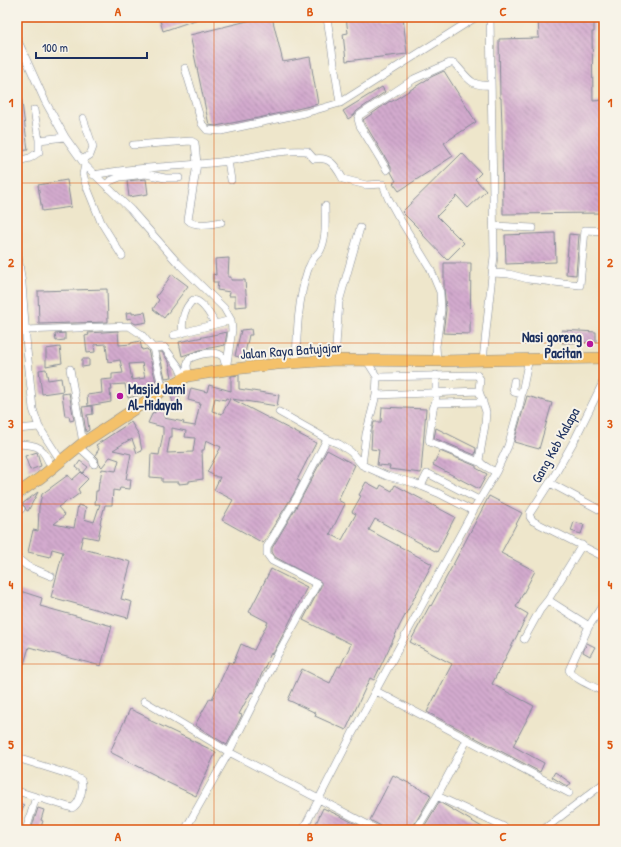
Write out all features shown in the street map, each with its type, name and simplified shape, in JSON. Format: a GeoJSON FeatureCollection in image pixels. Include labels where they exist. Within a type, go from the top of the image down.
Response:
{"type":"FeatureCollection","features":[{"type":"Feature","properties":{"kind":"highway","name":"Jalan Raya Batujajar"},"geometry":{"type":"LineString","coordinates":[[17,494],[52,469],[81,445],[163,390],[186,377],[226,368],[335,360],[437,361],[529,358],[604,358]]}},
{"type":"Feature","properties":{"kind":"highway"},"geometry":{"type":"LineString","coordinates":[[600,830],[604,827]]}},
{"type":"Feature","properties":{"kind":"street"},"geometry":{"type":"LineString","coordinates":[[186,68],[202,124],[207,130],[221,131],[305,113],[340,103],[476,17]]}},
{"type":"Feature","properties":{"kind":"street"},"geometry":{"type":"LineString","coordinates":[[483,360],[494,256],[490,17]]}},
{"type":"Feature","properties":{"kind":"street"},"geometry":{"type":"LineString","coordinates":[[327,18],[340,103]]}},
{"type":"Feature","properties":{"kind":"street"},"geometry":{"type":"LineString","coordinates":[[17,39],[45,101],[65,136],[83,163],[131,210],[176,261],[224,308],[231,320],[232,330],[226,368]]}},
{"type":"Feature","properties":{"kind":"street"},"geometry":{"type":"LineString","coordinates":[[387,170],[360,126],[358,119],[360,115],[414,79],[450,63],[454,63],[472,82],[480,86],[491,85]]}},
{"type":"Feature","properties":{"kind":"street"},"geometry":{"type":"LineString","coordinates":[[17,161],[30,158],[39,152],[39,140],[34,110]]}},
{"type":"Feature","properties":{"kind":"street"},"geometry":{"type":"LineString","coordinates":[[83,118],[93,147],[90,155],[83,163],[83,174],[86,185],[101,222],[122,256]]}},
{"type":"Feature","properties":{"kind":"street"},"geometry":{"type":"LineString","coordinates":[[39,140],[65,136]]}},
{"type":"Feature","properties":{"kind":"street"},"geometry":{"type":"LineString","coordinates":[[133,145],[191,141],[195,143],[197,164],[188,222],[212,224],[221,222]]}},
{"type":"Feature","properties":{"kind":"street"},"geometry":{"type":"LineString","coordinates":[[94,175],[117,170],[228,161],[290,150],[306,151],[314,159],[319,158],[333,163],[344,179],[366,185],[383,184],[388,198],[398,216],[430,268],[440,292],[441,310],[436,346],[437,361]]}},
{"type":"Feature","properties":{"kind":"street"},"geometry":{"type":"LineString","coordinates":[[228,161],[231,180]]}},
{"type":"Feature","properties":{"kind":"street"},"geometry":{"type":"LineString","coordinates":[[106,185],[110,181],[120,177],[146,174],[164,178],[179,178]]}},
{"type":"Feature","properties":{"kind":"street"},"geometry":{"type":"LineString","coordinates":[[296,363],[297,327],[302,292],[308,268],[313,258],[319,253],[323,244],[325,235],[325,206]]}},
{"type":"Feature","properties":{"kind":"street"},"geometry":{"type":"LineString","coordinates":[[494,226],[533,228]]}},
{"type":"Feature","properties":{"kind":"street"},"geometry":{"type":"LineString","coordinates":[[335,360],[339,302],[360,228]]}},
{"type":"Feature","properties":{"kind":"street"},"geometry":{"type":"LineString","coordinates":[[493,273],[580,285],[585,230],[604,231]]}},
{"type":"Feature","properties":{"kind":"street"},"geometry":{"type":"LineString","coordinates":[[17,249],[22,284],[33,409],[39,427],[61,462]]}},
{"type":"Feature","properties":{"kind":"street"},"geometry":{"type":"LineString","coordinates":[[183,333],[182,323],[186,310],[193,300],[198,302],[210,314],[215,324]]}},
{"type":"Feature","properties":{"kind":"street"},"geometry":{"type":"LineString","coordinates":[[174,335],[231,320]]}},
{"type":"Feature","properties":{"kind":"street"},"geometry":{"type":"LineString","coordinates":[[25,330],[129,326],[141,334],[153,348],[163,390]]}},
{"type":"Feature","properties":{"kind":"street"},"geometry":{"type":"LineString","coordinates":[[153,348],[164,347],[186,377]]}},
{"type":"Feature","properties":{"kind":"street"},"geometry":{"type":"LineString","coordinates":[[186,377],[189,359],[194,357],[218,354],[223,357],[226,368]]}},
{"type":"Feature","properties":{"kind":"street"},"geometry":{"type":"LineString","coordinates":[[303,830],[352,734],[472,512],[496,472],[508,446],[522,394],[529,358]]}},
{"type":"Feature","properties":{"kind":"street"},"geometry":{"type":"LineString","coordinates":[[362,465],[366,434],[376,395],[377,377],[368,361]]}},
{"type":"Feature","properties":{"kind":"street"},"geometry":{"type":"LineString","coordinates":[[70,369],[81,445],[94,464]]}},
{"type":"Feature","properties":{"kind":"street"},"geometry":{"type":"LineString","coordinates":[[436,375],[436,393],[429,440],[430,442],[479,462],[496,472]]}},
{"type":"Feature","properties":{"kind":"street"},"geometry":{"type":"LineString","coordinates":[[377,377],[477,375],[480,379],[479,391],[486,412],[479,462]]}},
{"type":"Feature","properties":{"kind":"street","name":"Gang Keb Kalapa"},"geometry":{"type":"LineString","coordinates":[[582,545],[533,521],[530,518],[530,513],[550,483],[575,439],[604,380]]}},
{"type":"Feature","properties":{"kind":"street"},"geometry":{"type":"LineString","coordinates":[[514,381],[514,392],[522,394]]}},
{"type":"Feature","properties":{"kind":"street"},"geometry":{"type":"LineString","coordinates":[[376,395],[479,391]]}},
{"type":"Feature","properties":{"kind":"street"},"geometry":{"type":"LineString","coordinates":[[435,403],[483,402]]}},
{"type":"Feature","properties":{"kind":"street"},"geometry":{"type":"LineString","coordinates":[[279,412],[327,439],[339,444],[351,452],[362,465],[387,476],[421,486],[438,493],[472,512]]}},
{"type":"Feature","properties":{"kind":"street"},"geometry":{"type":"LineString","coordinates":[[17,429],[39,427]]}},
{"type":"Feature","properties":{"kind":"street"},"geometry":{"type":"LineString","coordinates":[[185,830],[230,752],[278,654],[316,584],[272,561],[267,554],[268,547],[297,497],[327,439]]}},
{"type":"Feature","properties":{"kind":"street"},"geometry":{"type":"LineString","coordinates":[[17,444],[38,446],[42,449],[52,469]]}},
{"type":"Feature","properties":{"kind":"street"},"geometry":{"type":"LineString","coordinates":[[421,486],[427,474],[429,474],[479,500]]}},
{"type":"Feature","properties":{"kind":"street"},"geometry":{"type":"LineString","coordinates":[[550,483],[604,512]]}},
{"type":"Feature","properties":{"kind":"street"},"geometry":{"type":"LineString","coordinates":[[524,639],[540,610],[548,600],[582,545],[604,557]]}},
{"type":"Feature","properties":{"kind":"street"},"geometry":{"type":"LineString","coordinates":[[17,558],[27,566],[51,576]]}},
{"type":"Feature","properties":{"kind":"street"},"geometry":{"type":"LineString","coordinates":[[548,600],[589,626]]}},
{"type":"Feature","properties":{"kind":"street"},"geometry":{"type":"LineString","coordinates":[[604,603],[589,626],[569,670],[576,678],[604,692]]}},
{"type":"Feature","properties":{"kind":"street"},"geometry":{"type":"LineString","coordinates":[[376,691],[569,793]]}},
{"type":"Feature","properties":{"kind":"street"},"geometry":{"type":"LineString","coordinates":[[144,701],[230,752],[378,830]]}},
{"type":"Feature","properties":{"kind":"street"},"geometry":{"type":"LineString","coordinates":[[416,830],[437,796],[467,740]]}},
{"type":"Feature","properties":{"kind":"street"},"geometry":{"type":"LineString","coordinates":[[17,758],[72,775],[82,780],[83,785],[79,800],[75,807],[72,808],[17,791]]}},
{"type":"Feature","properties":{"kind":"street"},"geometry":{"type":"LineString","coordinates":[[543,830],[604,783]]}},
{"type":"Feature","properties":{"kind":"street"},"geometry":{"type":"LineString","coordinates":[[437,796],[504,827]]}},
{"type":"Feature","properties":{"kind":"street"},"geometry":{"type":"LineString","coordinates":[[26,830],[36,797]]}},
{"type":"Feature","properties":{"kind":"building"},"geometry":{"type":"Polygon","coordinates":[[[159,17],[201,17],[201,18],[163,31],[159,17]]]}},
{"type":"Feature","properties":{"kind":"building"},"geometry":{"type":"Polygon","coordinates":[[[264,17],[272,17],[283,62],[310,57],[318,104],[263,117],[216,126],[209,125],[190,35],[264,17]]]}},
{"type":"Feature","properties":{"kind":"building"},"geometry":{"type":"Polygon","coordinates":[[[346,17],[403,17],[407,54],[346,61],[343,34],[348,33],[346,17]]]}},
{"type":"Feature","properties":{"kind":"building"},"geometry":{"type":"Polygon","coordinates":[[[538,17],[594,17],[594,32],[592,32],[593,101],[604,100],[604,213],[503,214],[499,39],[539,38],[538,17]]]}},
{"type":"Feature","properties":{"kind":"building"},"geometry":{"type":"Polygon","coordinates":[[[444,71],[476,122],[444,143],[453,156],[399,191],[393,183],[396,181],[391,172],[391,167],[363,120],[390,101],[391,102],[431,77],[444,71]]]}},
{"type":"Feature","properties":{"kind":"building"},"geometry":{"type":"Polygon","coordinates":[[[382,87],[385,92],[348,119],[343,111],[382,87]]]}},
{"type":"Feature","properties":{"kind":"building"},"geometry":{"type":"Polygon","coordinates":[[[17,95],[21,95],[28,150],[17,151],[17,95]]]}},
{"type":"Feature","properties":{"kind":"building"},"geometry":{"type":"Polygon","coordinates":[[[462,153],[481,173],[475,179],[486,191],[468,208],[457,196],[437,216],[464,243],[447,260],[402,212],[462,153]]]}},
{"type":"Feature","properties":{"kind":"building"},"geometry":{"type":"Polygon","coordinates":[[[146,179],[148,194],[129,197],[127,181],[146,179]]]}},
{"type":"Feature","properties":{"kind":"building"},"geometry":{"type":"Polygon","coordinates":[[[67,180],[71,207],[42,211],[38,185],[67,180]]]}},
{"type":"Feature","properties":{"kind":"building"},"geometry":{"type":"Polygon","coordinates":[[[555,233],[556,262],[506,264],[505,235],[555,233]]]}},
{"type":"Feature","properties":{"kind":"building"},"geometry":{"type":"Polygon","coordinates":[[[569,234],[579,235],[576,275],[566,274],[569,234]]]}},
{"type":"Feature","properties":{"kind":"building"},"geometry":{"type":"Polygon","coordinates":[[[229,258],[228,277],[231,277],[231,280],[245,280],[247,306],[235,307],[235,296],[229,296],[230,292],[217,290],[218,282],[213,282],[213,274],[216,275],[215,259],[229,258]]]}},
{"type":"Feature","properties":{"kind":"building"},"geometry":{"type":"Polygon","coordinates":[[[444,263],[471,263],[470,334],[443,333],[446,310],[444,263]]]}},
{"type":"Feature","properties":{"kind":"building"},"geometry":{"type":"Polygon","coordinates":[[[172,274],[188,286],[164,318],[153,309],[159,300],[156,297],[172,274]]]}},
{"type":"Feature","properties":{"kind":"building"},"geometry":{"type":"Polygon","coordinates":[[[107,289],[108,322],[39,324],[38,291],[107,289]]]}},
{"type":"Feature","properties":{"kind":"building"},"geometry":{"type":"Polygon","coordinates":[[[132,312],[132,314],[145,312],[147,322],[136,324],[132,322],[131,318],[127,319],[126,313],[132,312]]]}},
{"type":"Feature","properties":{"kind":"building"},"geometry":{"type":"Polygon","coordinates":[[[251,329],[252,335],[249,335],[244,358],[235,356],[241,330],[251,329]]]}},
{"type":"Feature","properties":{"kind":"building"},"geometry":{"type":"Polygon","coordinates":[[[562,330],[596,332],[596,342],[562,343],[562,330]]]}},
{"type":"Feature","properties":{"kind":"building"},"geometry":{"type":"Polygon","coordinates":[[[118,331],[119,345],[131,344],[140,341],[142,350],[148,350],[157,386],[152,389],[139,391],[140,395],[128,398],[125,384],[111,385],[111,402],[88,406],[87,395],[102,393],[101,380],[112,379],[112,374],[123,373],[120,360],[108,362],[106,344],[94,345],[95,352],[87,353],[85,336],[89,335],[88,333],[118,331]],[[142,363],[129,364],[132,380],[145,378],[142,363]]]}},
{"type":"Feature","properties":{"kind":"building"},"geometry":{"type":"Polygon","coordinates":[[[227,332],[225,345],[200,350],[182,356],[179,342],[227,332]]]}},
{"type":"Feature","properties":{"kind":"building"},"geometry":{"type":"Polygon","coordinates":[[[65,333],[65,340],[56,341],[55,334],[65,333]]]}},
{"type":"Feature","properties":{"kind":"building"},"geometry":{"type":"Polygon","coordinates":[[[60,347],[62,363],[46,366],[46,349],[60,347]]]}},
{"type":"Feature","properties":{"kind":"building"},"geometry":{"type":"Polygon","coordinates":[[[159,352],[162,352],[169,362],[172,377],[165,378],[159,352]]]}},
{"type":"Feature","properties":{"kind":"building"},"geometry":{"type":"Polygon","coordinates":[[[82,359],[89,359],[89,366],[82,367],[82,359]]]}},
{"type":"Feature","properties":{"kind":"building"},"geometry":{"type":"Polygon","coordinates":[[[46,369],[48,380],[61,378],[63,391],[42,394],[39,370],[46,369]]]}},
{"type":"Feature","properties":{"kind":"building"},"geometry":{"type":"Polygon","coordinates":[[[239,375],[239,389],[279,395],[277,406],[232,399],[316,443],[297,480],[300,481],[293,495],[263,543],[222,520],[233,500],[214,490],[220,477],[207,472],[221,447],[206,440],[204,450],[202,450],[203,479],[179,484],[179,482],[162,482],[162,478],[150,477],[151,454],[159,455],[163,434],[163,427],[148,423],[153,412],[155,413],[156,406],[166,408],[164,418],[195,426],[200,403],[188,400],[191,388],[207,392],[209,385],[231,391],[231,376],[239,375]],[[215,398],[212,411],[222,414],[230,399],[226,398],[225,400],[215,398]],[[172,428],[172,437],[170,437],[167,453],[193,452],[195,438],[185,437],[186,431],[172,428]]]}},
{"type":"Feature","properties":{"kind":"building"},"geometry":{"type":"Polygon","coordinates":[[[177,392],[181,403],[174,405],[170,394],[177,392]]]}},
{"type":"Feature","properties":{"kind":"building"},"geometry":{"type":"Polygon","coordinates":[[[69,393],[74,420],[70,421],[69,416],[65,416],[62,394],[69,393]]]}},
{"type":"Feature","properties":{"kind":"building"},"geometry":{"type":"Polygon","coordinates":[[[527,396],[552,403],[539,449],[514,442],[527,396]]]}},
{"type":"Feature","properties":{"kind":"building"},"geometry":{"type":"Polygon","coordinates":[[[92,406],[93,414],[87,415],[89,430],[86,432],[82,407],[92,406]]]}},
{"type":"Feature","properties":{"kind":"building"},"geometry":{"type":"Polygon","coordinates":[[[382,407],[426,409],[421,473],[389,469],[390,466],[377,465],[379,450],[371,449],[372,430],[374,422],[381,422],[382,407]]]}},
{"type":"Feature","properties":{"kind":"building"},"geometry":{"type":"Polygon","coordinates":[[[131,422],[139,435],[142,451],[137,453],[132,439],[113,450],[131,454],[126,479],[131,479],[130,489],[120,488],[119,491],[113,490],[112,505],[105,505],[100,523],[98,539],[83,536],[80,548],[131,562],[121,599],[132,602],[128,618],[51,597],[63,552],[52,549],[50,557],[28,552],[33,530],[38,531],[39,507],[42,494],[68,475],[72,480],[81,472],[88,479],[78,489],[80,493],[58,507],[65,515],[54,524],[74,528],[78,505],[86,507],[84,519],[94,522],[100,504],[95,504],[96,491],[98,491],[102,469],[116,471],[119,460],[110,457],[102,467],[95,455],[99,449],[96,445],[131,422]]]}},
{"type":"Feature","properties":{"kind":"building"},"geometry":{"type":"Polygon","coordinates":[[[436,428],[476,448],[475,455],[434,438],[436,428]]]}},
{"type":"Feature","properties":{"kind":"building"},"geometry":{"type":"Polygon","coordinates":[[[327,450],[355,465],[338,500],[345,504],[330,534],[342,540],[356,514],[352,512],[361,496],[359,495],[366,482],[379,489],[381,485],[392,491],[395,485],[455,517],[437,552],[375,519],[369,530],[432,564],[400,625],[374,680],[370,678],[346,730],[315,716],[316,713],[288,700],[302,669],[330,683],[338,666],[340,667],[351,644],[303,620],[321,586],[321,582],[275,557],[272,552],[272,548],[301,499],[327,450]]]}},
{"type":"Feature","properties":{"kind":"building"},"geometry":{"type":"Polygon","coordinates":[[[440,451],[476,466],[476,468],[487,474],[479,489],[433,465],[440,451]]]}},
{"type":"Feature","properties":{"kind":"building"},"geometry":{"type":"Polygon","coordinates":[[[37,452],[41,466],[30,470],[25,456],[37,452]]]}},
{"type":"Feature","properties":{"kind":"building"},"geometry":{"type":"Polygon","coordinates":[[[80,461],[88,467],[83,473],[76,467],[80,461]]]}},
{"type":"Feature","properties":{"kind":"building"},"geometry":{"type":"Polygon","coordinates":[[[38,492],[28,511],[26,510],[22,504],[38,492]]]}},
{"type":"Feature","properties":{"kind":"building"},"geometry":{"type":"Polygon","coordinates":[[[489,496],[522,513],[501,553],[535,571],[516,607],[528,614],[492,684],[534,706],[513,746],[544,763],[540,772],[427,712],[452,664],[410,642],[430,605],[431,606],[489,496]]]}},
{"type":"Feature","properties":{"kind":"building"},"geometry":{"type":"Polygon","coordinates":[[[574,522],[584,525],[581,534],[571,531],[574,522]]]}},
{"type":"Feature","properties":{"kind":"building"},"geometry":{"type":"Polygon","coordinates":[[[271,569],[307,587],[273,654],[271,653],[256,687],[252,693],[251,692],[239,714],[242,715],[227,745],[195,725],[210,698],[212,699],[229,662],[233,664],[241,644],[254,650],[268,622],[249,612],[271,569]]]}},
{"type":"Feature","properties":{"kind":"building"},"geometry":{"type":"Polygon","coordinates":[[[17,590],[42,598],[40,606],[112,626],[101,666],[29,647],[24,664],[17,662],[17,590]]]}},
{"type":"Feature","properties":{"kind":"building"},"geometry":{"type":"Polygon","coordinates":[[[587,643],[595,647],[590,656],[583,652],[587,643]]]}},
{"type":"Feature","properties":{"kind":"building"},"geometry":{"type":"Polygon","coordinates":[[[130,709],[149,718],[149,720],[216,752],[196,796],[156,777],[157,776],[110,752],[130,709]]]}},
{"type":"Feature","properties":{"kind":"building"},"geometry":{"type":"Polygon","coordinates":[[[555,772],[571,783],[568,787],[552,777],[555,772]]]}},
{"type":"Feature","properties":{"kind":"building"},"geometry":{"type":"Polygon","coordinates":[[[393,775],[430,794],[429,795],[431,796],[411,830],[383,830],[381,826],[370,820],[393,775]]]}},
{"type":"Feature","properties":{"kind":"building"},"geometry":{"type":"Polygon","coordinates":[[[17,802],[24,805],[17,822],[17,802]]]}},
{"type":"Feature","properties":{"kind":"building"},"geometry":{"type":"Polygon","coordinates":[[[439,802],[448,807],[487,830],[422,830],[439,802]]]}},
{"type":"Feature","properties":{"kind":"building"},"geometry":{"type":"Polygon","coordinates":[[[38,808],[44,810],[41,820],[43,821],[40,830],[31,830],[38,808]]]}},
{"type":"Feature","properties":{"kind":"building"},"geometry":{"type":"Polygon","coordinates":[[[323,808],[344,818],[367,830],[313,830],[323,808]]]}},
{"type":"Feature","properties":{"kind":"place","name":"Nasi goreng Pacitan"},"geometry":{"type":"Point","coordinates":[590,344]}},
{"type":"Feature","properties":{"kind":"place","name":"Masjid Jami Al-Hidayah"},"geometry":{"type":"Point","coordinates":[120,396]}}]}
